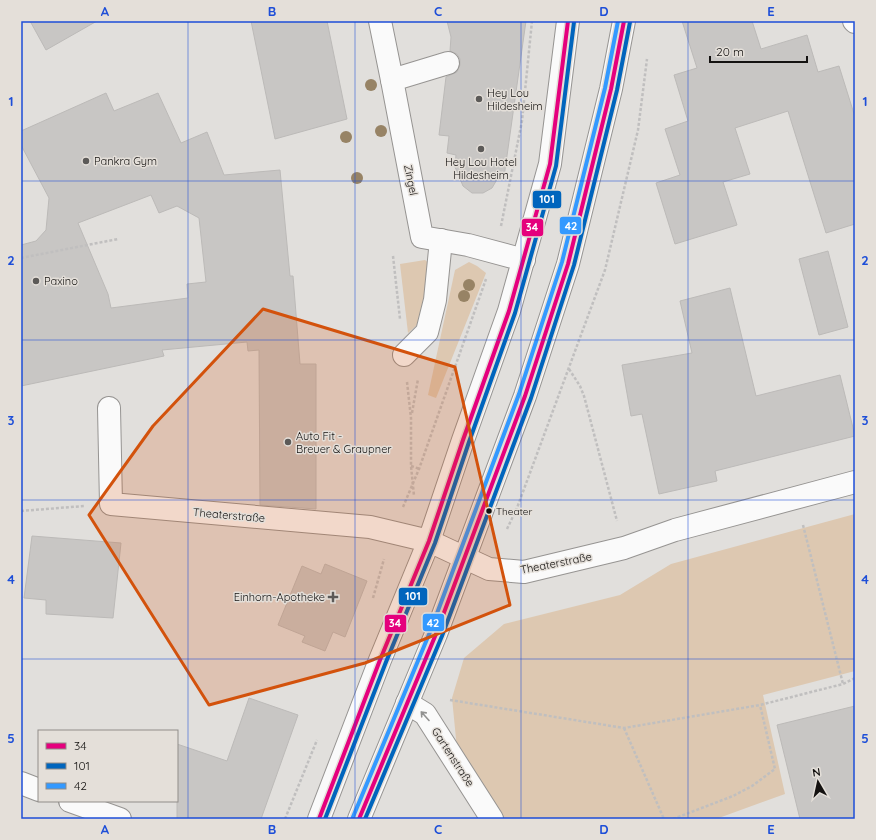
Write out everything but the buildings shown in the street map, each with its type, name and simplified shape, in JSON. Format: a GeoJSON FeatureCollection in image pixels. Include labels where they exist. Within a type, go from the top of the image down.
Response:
{"type":"FeatureCollection","features":[{"type":"Feature","properties":{"kind":"main road","name":"Zingel"},"geometry":{"type":"LineString","coordinates":[[380,21],[422,237],[468,245],[524,260]]}},
{"type":"Feature","properties":{"kind":"main road"},"geometry":{"type":"LineString","coordinates":[[319,819],[382,654],[429,540],[509,312],[550,164],[568,21]]}},
{"type":"Feature","properties":{"kind":"main road"},"geometry":{"type":"LineString","coordinates":[[359,819],[428,655],[526,396],[568,264],[611,89],[624,21]]}},
{"type":"Feature","properties":{"kind":"main road"},"geometry":{"type":"LineString","coordinates":[[392,80],[448,63]]}},
{"type":"Feature","properties":{"kind":"main road"},"geometry":{"type":"LineString","coordinates":[[404,355],[427,332],[435,300],[441,240]]}},
{"type":"Feature","properties":{"kind":"main road"},"geometry":{"type":"LineString","coordinates":[[109,408],[111,504]]}},
{"type":"Feature","properties":{"kind":"main road","name":"Theaterstraße"},"geometry":{"type":"LineString","coordinates":[[111,504],[370,527],[429,540],[465,559],[489,569],[524,572],[624,548],[675,530],[855,482]]}},
{"type":"Feature","properties":{"kind":"main road","name":"Gartenstraße"},"geometry":{"type":"LineString","coordinates":[[407,704],[425,714],[492,819]]}},
{"type":"Feature","properties":{"kind":"main road"},"geometry":{"type":"LineString","coordinates":[[21,784],[38,790]]}},
{"type":"Feature","properties":{"kind":"main road"},"geometry":{"type":"LineString","coordinates":[[74,802],[111,811]]}},
{"type":"Feature","properties":{"kind":"path"},"geometry":{"type":"LineString","coordinates":[[371,604],[392,532],[412,487],[496,252],[522,121],[532,21]]}},
{"type":"Feature","properties":{"kind":"path"},"geometry":{"type":"LineString","coordinates":[[21,258],[118,239]]}},
{"type":"Feature","properties":{"kind":"path"},"geometry":{"type":"LineString","coordinates":[[393,256],[411,418],[412,487],[414,497]]}},
{"type":"Feature","properties":{"kind":"path"},"geometry":{"type":"LineString","coordinates":[[569,369],[580,386],[584,396],[624,548]]}},
{"type":"Feature","properties":{"kind":"path"},"geometry":{"type":"LineString","coordinates":[[796,497],[843,684]]}},
{"type":"Feature","properties":{"kind":"path"},"geometry":{"type":"LineString","coordinates":[[21,511],[111,504]]}},
{"type":"Feature","properties":{"kind":"path"},"geometry":{"type":"LineString","coordinates":[[446,700],[624,728],[760,705],[843,684],[855,678]]}},
{"type":"Feature","properties":{"kind":"path"},"geometry":{"type":"LineString","coordinates":[[673,819],[733,796],[752,786],[776,769],[760,705]]}},
{"type":"Feature","properties":{"kind":"path"},"geometry":{"type":"LineString","coordinates":[[624,728],[664,819]]}},
{"type":"Feature","properties":{"kind":"path"},"geometry":{"type":"LineString","coordinates":[[285,819],[317,740]]}},
{"type":"Feature","properties":{"kind":"highlighted area"},"geometry":{"type":"Polygon","coordinates":[[[263,309],[455,367],[510,605],[365,663],[209,705],[89,515],[153,426],[263,309]]]}},
{"type":"Feature","properties":{"kind":"shaded area"},"geometry":{"type":"Polygon","coordinates":[[[425,260],[430,264],[432,273],[418,324],[408,333],[400,264],[425,260]]]}},
{"type":"Feature","properties":{"kind":"shaded area"},"geometry":{"type":"Polygon","coordinates":[[[469,262],[486,273],[436,398],[428,395],[455,270],[469,262]]]}},
{"type":"Feature","properties":{"kind":"shaded area"},"geometry":{"type":"Polygon","coordinates":[[[855,514],[855,671],[763,695],[785,794],[716,819],[503,819],[457,749],[452,698],[464,658],[504,624],[620,595],[671,564],[855,514]]]}},
{"type":"Feature","properties":{"kind":"transit line","name":"34"},"geometry":{"type":"LineString","coordinates":[[319,819],[380,660],[429,541],[509,311],[550,164],[568,21]]}},
{"type":"Feature","properties":{"kind":"transit line","name":"42"},"geometry":{"type":"LineString","coordinates":[[353,817],[430,632],[519,394],[562,262],[605,88],[618,21]]}},
{"type":"Feature","properties":{"kind":"transit line","name":"34"},"geometry":{"type":"LineString","coordinates":[[359,819],[436,634],[525,396],[568,264],[611,89],[624,21]]}},
{"type":"Feature","properties":{"kind":"transit line","name":"101"},"geometry":{"type":"LineString","coordinates":[[325,819],[386,662],[435,543],[515,313],[556,166],[574,22]]}},
{"type":"Feature","properties":{"kind":"transit line","name":"101"},"geometry":{"type":"LineString","coordinates":[[365,819],[442,636],[531,398],[574,265],[617,90],[630,22]]}},
{"type":"Feature","properties":{"kind":"place","name":"Hey Lou Hildesheim"},"geometry":{"type":"Point","coordinates":[479,99]}},
{"type":"Feature","properties":{"kind":"place","name":"Hey Lou Hotel Hildesheim"},"geometry":{"type":"Point","coordinates":[481,149]}},
{"type":"Feature","properties":{"kind":"place","name":"Pankra Gym"},"geometry":{"type":"Point","coordinates":[86,161]}},
{"type":"Feature","properties":{"kind":"place","name":"Paxino"},"geometry":{"type":"Point","coordinates":[36,281]}},
{"type":"Feature","properties":{"kind":"place","name":"Auto Fit - Breuer & Graupner"},"geometry":{"type":"Point","coordinates":[288,442]}},
{"type":"Feature","properties":{"kind":"place","name":"Theater"},"geometry":{"type":"Point","coordinates":[489,511]}},
{"type":"Feature","properties":{"kind":"place","name":"Einhorn-Apotheke"},"geometry":{"type":"Point","coordinates":[333,597]}}]}
